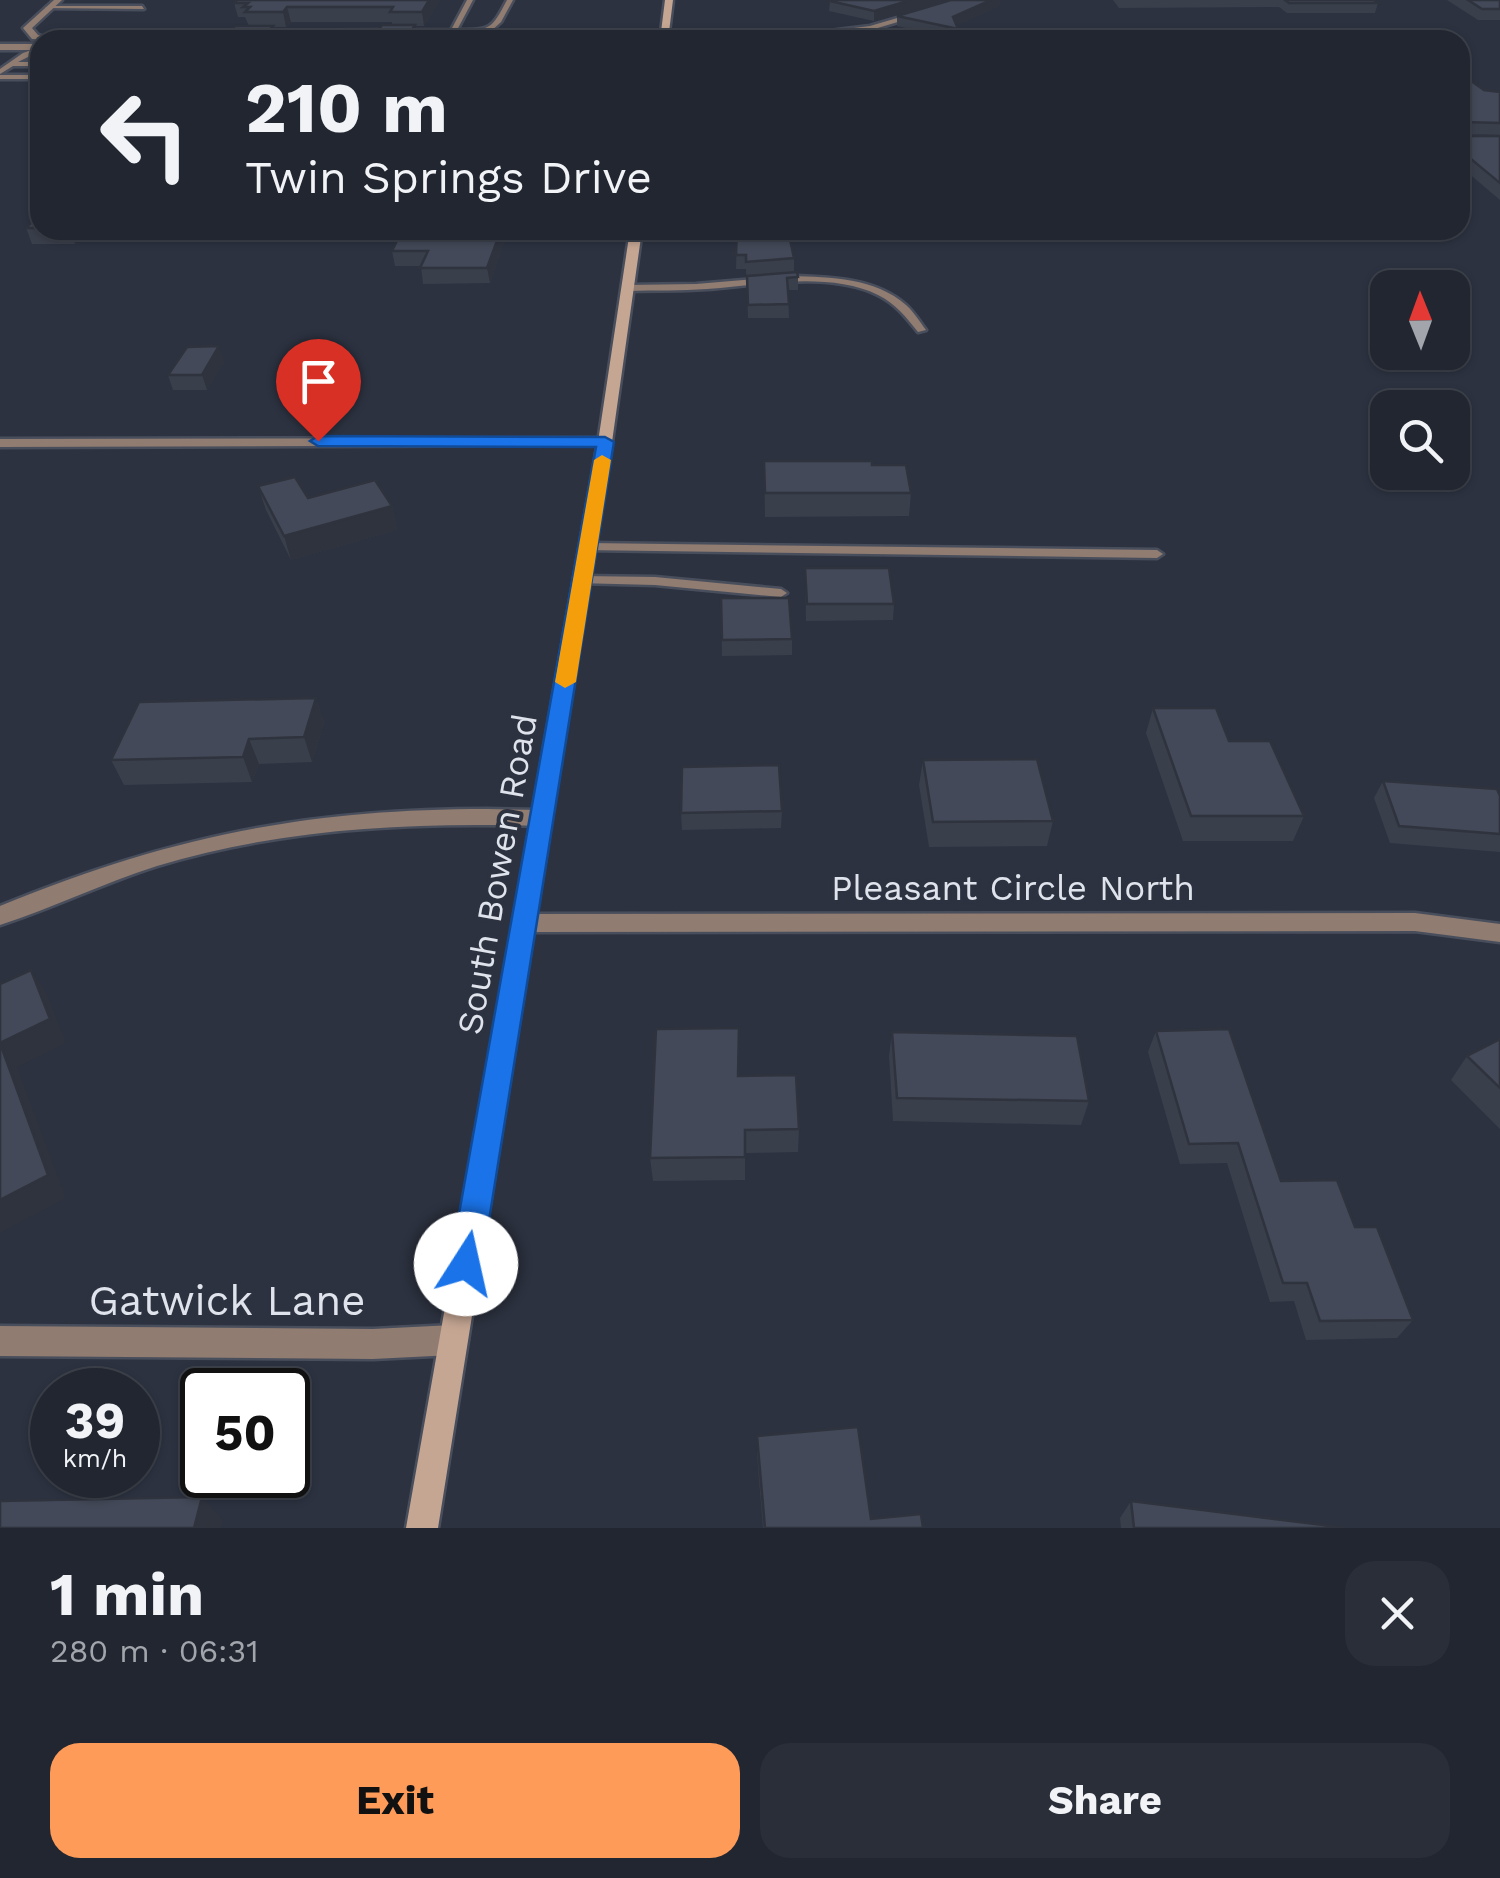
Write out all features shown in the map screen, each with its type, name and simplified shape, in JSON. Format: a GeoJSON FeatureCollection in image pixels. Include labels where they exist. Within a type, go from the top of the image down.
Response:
{"type":"FeatureCollection","features":[{"type":"Feature","properties":{"kind":"main road"},"geometry":{"type":"LineString","coordinates":[[665,30],[669,0]]}},
{"type":"Feature","properties":{"kind":"main road","name":"South Bowen Road"},"geometry":{"type":"LineString","coordinates":[[422,1528],[588,547],[635,240]]}},
{"type":"Feature","properties":{"kind":"street"},"geometry":{"type":"LineString","coordinates":[[30,32],[29,24],[58,0]]}},
{"type":"Feature","properties":{"kind":"street"},"geometry":{"type":"LineString","coordinates":[[853,30],[920,17],[967,0]]}},
{"type":"Feature","properties":{"kind":"street"},"geometry":{"type":"LineString","coordinates":[[0,45],[30,44]]}},
{"type":"Feature","properties":{"kind":"street"},"geometry":{"type":"LineString","coordinates":[[0,443],[605,442]]}},
{"type":"Feature","properties":{"kind":"street"},"geometry":{"type":"LineString","coordinates":[[0,916],[140,864],[319,824],[450,815],[542,818]]}},
{"type":"Feature","properties":{"kind":"street","name":"Pleasant Circle North"},"geometry":{"type":"LineString","coordinates":[[524,923],[1414,922],[1500,933]]}},
{"type":"Feature","properties":{"kind":"street","name":"Gatwick Lane"},"geometry":{"type":"LineString","coordinates":[[0,1340],[372,1344],[454,1340]]}},
{"type":"Feature","properties":{"kind":"lane"},"geometry":{"type":"LineString","coordinates":[[454,30],[470,0]]}},
{"type":"Feature","properties":{"kind":"lane"},"geometry":{"type":"LineString","coordinates":[[491,30],[510,0]]}},
{"type":"Feature","properties":{"kind":"lane"},"geometry":{"type":"LineString","coordinates":[[48,8],[142,8]]}},
{"type":"Feature","properties":{"kind":"lane"},"geometry":{"type":"LineString","coordinates":[[0,75],[30,50]]}},
{"type":"Feature","properties":{"kind":"lane"},"geometry":{"type":"LineString","coordinates":[[12,64],[30,64]]}},
{"type":"Feature","properties":{"kind":"lane"},"geometry":{"type":"LineString","coordinates":[[0,75],[30,77]]}},
{"type":"Feature","properties":{"kind":"lane"},"geometry":{"type":"LineString","coordinates":[[628,288],[706,286],[773,278],[838,281],[875,290],[915,319],[921,330]]}},
{"type":"Feature","properties":{"kind":"lane"},"geometry":{"type":"LineString","coordinates":[[588,547],[1158,554]]}},
{"type":"Feature","properties":{"kind":"lane"},"geometry":{"type":"LineString","coordinates":[[582,580],[654,581],[781,593]]}},
{"type":"Feature","properties":{"kind":"building"},"geometry":{"type":"Polygon","coordinates":[[[429,0],[422,12],[390,12],[393,7],[287,7],[283,12],[245,12],[250,7],[243,7],[248,3],[234,3],[429,0]]]}},
{"type":"Feature","properties":{"kind":"building"},"geometry":{"type":"Polygon","coordinates":[[[832,0],[911,0],[874,11],[832,0]]]}},
{"type":"Feature","properties":{"kind":"building"},"geometry":{"type":"Polygon","coordinates":[[[951,0],[991,0],[953,17],[958,29],[897,16],[951,0]]]}},
{"type":"Feature","properties":{"kind":"building"},"geometry":{"type":"Polygon","coordinates":[[[1285,0],[1374,0],[1378,3],[1289,3],[1285,0]]]}},
{"type":"Feature","properties":{"kind":"building"},"geometry":{"type":"Polygon","coordinates":[[[1468,0],[1500,0],[1500,9],[1482,9],[1468,0]]]}},
{"type":"Feature","properties":{"kind":"building"},"geometry":{"type":"Polygon","coordinates":[[[382,25],[415,25],[412,30],[378,30],[382,25]]]}},
{"type":"Feature","properties":{"kind":"building"},"geometry":{"type":"Polygon","coordinates":[[[235,26],[273,26],[269,30],[231,30],[235,26]]]}},
{"type":"Feature","properties":{"kind":"building"},"geometry":{"type":"Polygon","coordinates":[[[1470,80],[1484,90],[1500,92],[1500,123],[1470,122],[1470,80]]]}},
{"type":"Feature","properties":{"kind":"building"},"geometry":{"type":"Polygon","coordinates":[[[1470,136],[1500,136],[1500,183],[1470,158],[1470,136]]]}},
{"type":"Feature","properties":{"kind":"building"},"geometry":{"type":"Polygon","coordinates":[[[397,240],[497,240],[487,268],[420,268],[428,251],[392,251],[397,240]]]}},
{"type":"Feature","properties":{"kind":"building"},"geometry":{"type":"Polygon","coordinates":[[[737,240],[790,240],[794,258],[746,262],[746,255],[736,255],[737,240]]]}},
{"type":"Feature","properties":{"kind":"building"},"geometry":{"type":"Polygon","coordinates":[[[797,272],[798,277],[787,278],[789,304],[748,305],[747,276],[797,272]]]}},
{"type":"Feature","properties":{"kind":"building"},"geometry":{"type":"Polygon","coordinates":[[[219,346],[202,375],[168,375],[187,347],[219,346]]]}},
{"type":"Feature","properties":{"kind":"building"},"geometry":{"type":"Polygon","coordinates":[[[764,461],[872,461],[872,465],[906,465],[911,493],[765,493],[764,461]]]}},
{"type":"Feature","properties":{"kind":"building"},"geometry":{"type":"Polygon","coordinates":[[[295,477],[308,498],[375,480],[392,506],[284,536],[258,486],[295,477]]]}},
{"type":"Feature","properties":{"kind":"building"},"geometry":{"type":"Polygon","coordinates":[[[805,568],[889,568],[894,604],[807,604],[805,568]]]}},
{"type":"Feature","properties":{"kind":"building"},"geometry":{"type":"Polygon","coordinates":[[[721,598],[789,598],[792,639],[722,640],[721,598]]]}},
{"type":"Feature","properties":{"kind":"building"},"geometry":{"type":"Polygon","coordinates":[[[316,698],[304,737],[249,739],[243,757],[111,760],[139,702],[316,698]]]}},
{"type":"Feature","properties":{"kind":"building"},"geometry":{"type":"Polygon","coordinates":[[[1153,708],[1216,708],[1229,741],[1270,741],[1304,816],[1191,816],[1153,708]]]}},
{"type":"Feature","properties":{"kind":"building"},"geometry":{"type":"Polygon","coordinates":[[[1037,759],[1053,821],[933,822],[923,760],[1037,759]]]}},
{"type":"Feature","properties":{"kind":"building"},"geometry":{"type":"Polygon","coordinates":[[[779,765],[782,811],[681,813],[682,767],[779,765]]]}},
{"type":"Feature","properties":{"kind":"building"},"geometry":{"type":"Polygon","coordinates":[[[1383,781],[1497,789],[1500,834],[1399,826],[1383,781]]]}},
{"type":"Feature","properties":{"kind":"building"},"geometry":{"type":"Polygon","coordinates":[[[31,970],[50,1019],[0,1043],[0,984],[31,970]]]}},
{"type":"Feature","properties":{"kind":"building"},"geometry":{"type":"Polygon","coordinates":[[[739,1028],[738,1076],[796,1075],[799,1129],[745,1130],[745,1157],[650,1158],[656,1029],[739,1028]]]}},
{"type":"Feature","properties":{"kind":"building"},"geometry":{"type":"Polygon","coordinates":[[[1229,1029],[1281,1181],[1337,1180],[1355,1227],[1377,1227],[1413,1320],[1320,1321],[1307,1283],[1283,1283],[1238,1143],[1189,1144],[1156,1031],[1229,1029]]]}},
{"type":"Feature","properties":{"kind":"building"},"geometry":{"type":"Polygon","coordinates":[[[892,1032],[1077,1036],[1089,1101],[897,1098],[892,1032]]]}},
{"type":"Feature","properties":{"kind":"building"},"geometry":{"type":"Polygon","coordinates":[[[1500,1039],[1500,1088],[1467,1056],[1500,1039]]]}},
{"type":"Feature","properties":{"kind":"building"},"geometry":{"type":"Polygon","coordinates":[[[0,1043],[48,1175],[0,1200],[0,1043]]]}},
{"type":"Feature","properties":{"kind":"building"},"geometry":{"type":"Polygon","coordinates":[[[858,1427],[871,1519],[921,1514],[923,1528],[765,1528],[757,1436],[858,1427]]]}},
{"type":"Feature","properties":{"kind":"building"},"geometry":{"type":"Polygon","coordinates":[[[202,1498],[194,1528],[0,1528],[0,1501],[202,1498]]]}},
{"type":"Feature","properties":{"kind":"building"},"geometry":{"type":"Polygon","coordinates":[[[1131,1501],[1347,1528],[1134,1528],[1131,1501]]]}},
{"type":"Feature","properties":{"kind":"slow traffic"},"geometry":{"type":"LineString","coordinates":[[565,682],[602,460]]}},
{"type":"Feature","properties":{"kind":"route"},"geometry":{"type":"LineString","coordinates":[[318,441],[605,442],[466,1264]]}}]}
